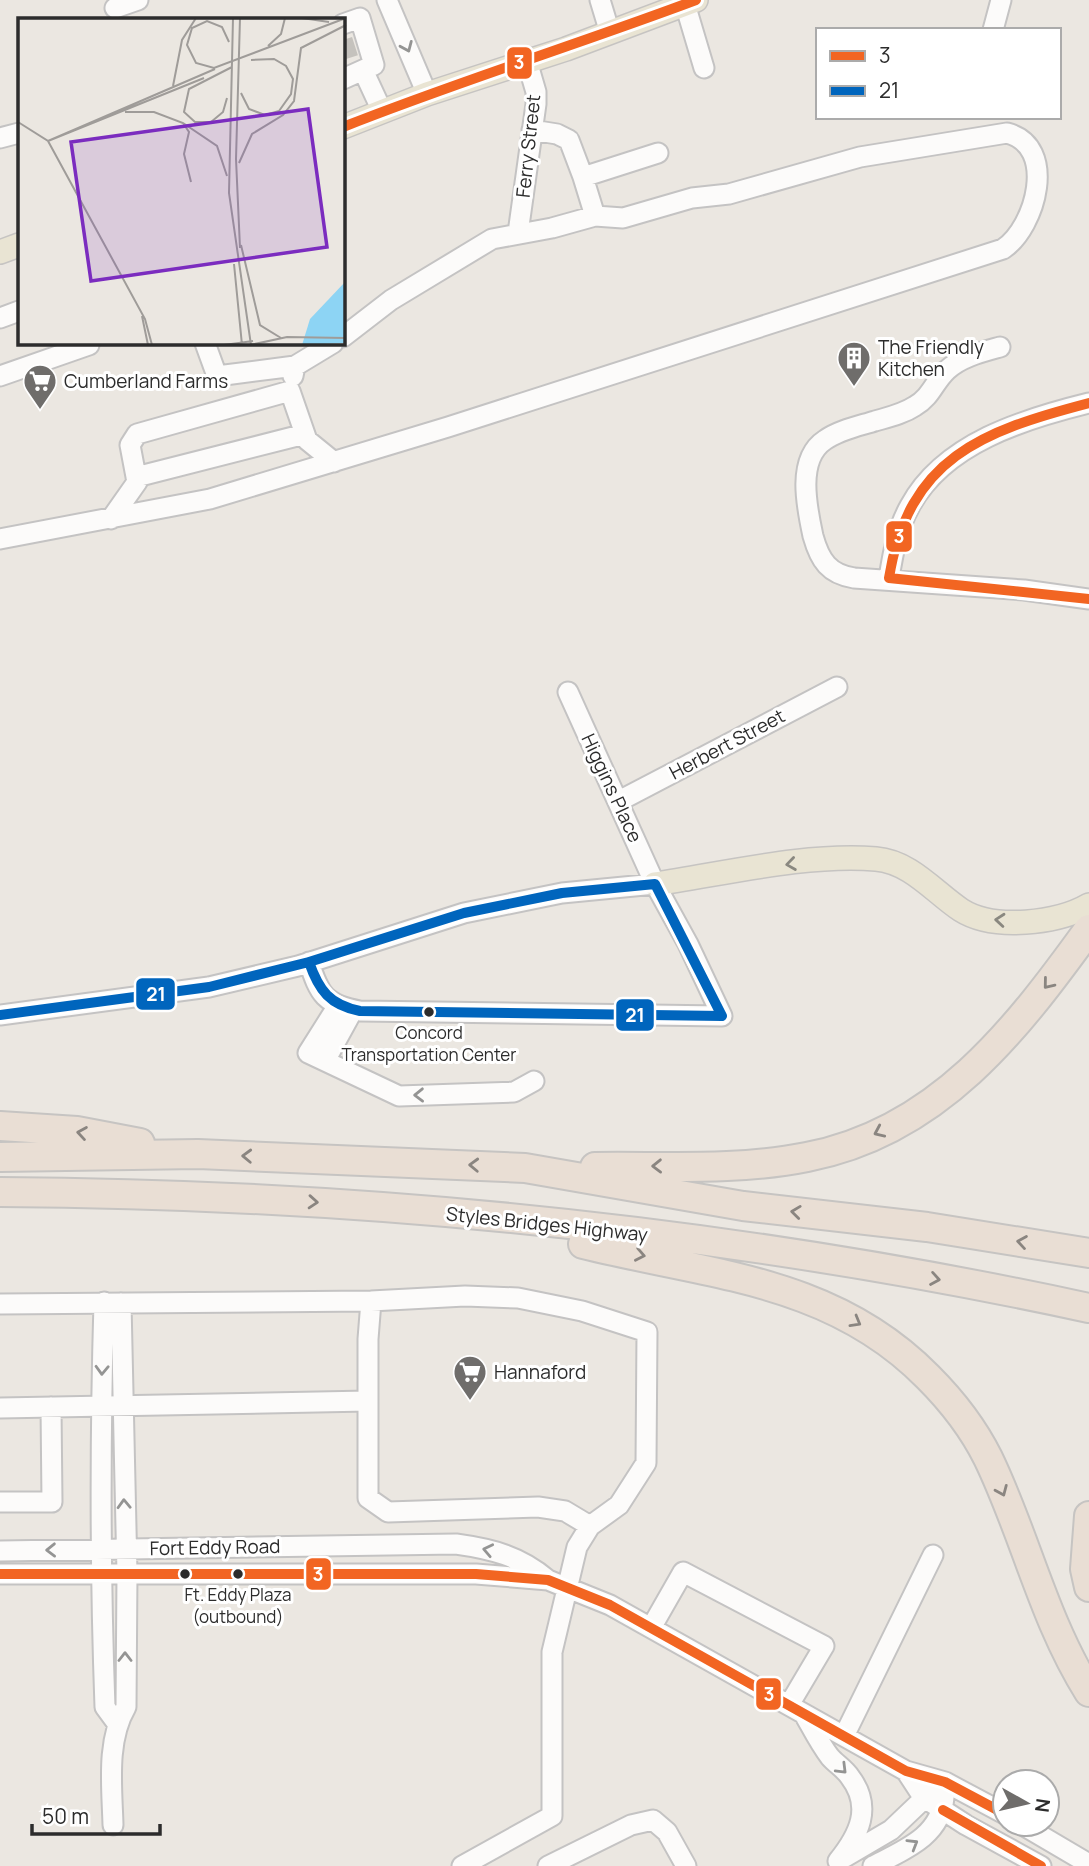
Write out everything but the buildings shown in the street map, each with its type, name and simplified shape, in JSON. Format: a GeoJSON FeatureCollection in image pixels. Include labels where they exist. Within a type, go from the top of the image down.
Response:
{"type":"FeatureCollection","features":[{"type":"Feature","properties":{"kind":"highway"},"geometry":{"type":"LineString","coordinates":[[0,1157],[198,1154],[525,1168],[748,1165],[808,1157],[846,1146],[901,1122],[935,1101],[981,1063],[1009,1034],[1089,929]]}},
{"type":"Feature","properties":{"kind":"highway"},"geometry":{"type":"LineString","coordinates":[[0,1126],[77,1131],[198,1154]]}},
{"type":"Feature","properties":{"kind":"highway"},"geometry":{"type":"LineString","coordinates":[[525,1168],[743,1206],[927,1227],[1089,1253]]}},
{"type":"Feature","properties":{"kind":"highway","name":"Styles Bridges Highway"},"geometry":{"type":"LineString","coordinates":[[0,1192],[153,1193],[504,1217],[779,1252],[1015,1292],[1089,1308]]}},
{"type":"Feature","properties":{"kind":"highway"},"geometry":{"type":"LineString","coordinates":[[0,1212],[251,1198]]}},
{"type":"Feature","properties":{"kind":"highway"},"geometry":{"type":"LineString","coordinates":[[504,1217],[585,1245],[726,1273],[804,1296],[861,1324],[913,1362],[957,1409],[987,1456],[1044,1601],[1072,1664],[1089,1692]]}},
{"type":"Feature","properties":{"kind":"highway"},"geometry":{"type":"LineString","coordinates":[[1089,1516],[1085,1569],[1089,1587]]}},
{"type":"Feature","properties":{"kind":"main road"},"geometry":{"type":"LineString","coordinates":[[345,126],[427,93],[610,33],[690,2]]}},
{"type":"Feature","properties":{"kind":"main road"},"geometry":{"type":"LineString","coordinates":[[0,252],[18,245]]}},
{"type":"Feature","properties":{"kind":"main road"},"geometry":{"type":"LineString","coordinates":[[655,884],[839,857],[880,859],[899,864],[964,912],[990,919],[1042,922],[1089,905]]}},
{"type":"Feature","properties":{"kind":"street"},"geometry":{"type":"LineString","coordinates":[[115,9],[138,0]]}},
{"type":"Feature","properties":{"kind":"street"},"geometry":{"type":"LineString","coordinates":[[387,0],[427,93]]}},
{"type":"Feature","properties":{"kind":"street"},"geometry":{"type":"LineString","coordinates":[[600,0],[610,33]]}},
{"type":"Feature","properties":{"kind":"street"},"geometry":{"type":"LineString","coordinates":[[994,28],[1001,0]]}},
{"type":"Feature","properties":{"kind":"street"},"geometry":{"type":"LineString","coordinates":[[690,2],[704,68]]}},
{"type":"Feature","properties":{"kind":"street"},"geometry":{"type":"LineString","coordinates":[[345,23],[360,18],[374,65],[353,73],[382,111]]}},
{"type":"Feature","properties":{"kind":"street","name":"Ferry Street"},"geometry":{"type":"LineString","coordinates":[[518,233],[537,92],[527,61]]}},
{"type":"Feature","properties":{"kind":"street"},"geometry":{"type":"LineString","coordinates":[[532,130],[557,134],[569,140],[595,216]]}},
{"type":"Feature","properties":{"kind":"street"},"geometry":{"type":"LineString","coordinates":[[0,138],[18,133]]}},
{"type":"Feature","properties":{"kind":"street"},"geometry":{"type":"LineString","coordinates":[[0,539],[211,499],[1003,248],[1015,240],[1025,225],[1037,181],[1031,146],[1022,137],[1007,133],[860,157],[729,194],[692,198],[623,218],[595,216],[552,228],[492,239],[391,300],[345,335]]}},
{"type":"Feature","properties":{"kind":"street"},"geometry":{"type":"LineString","coordinates":[[583,177],[658,153]]}},
{"type":"Feature","properties":{"kind":"street"},"geometry":{"type":"LineString","coordinates":[[0,376],[89,345]]}},
{"type":"Feature","properties":{"kind":"street"},"geometry":{"type":"LineString","coordinates":[[206,345],[217,376],[295,366],[330,345]]}},
{"type":"Feature","properties":{"kind":"street"},"geometry":{"type":"LineString","coordinates":[[1000,347],[970,356],[947,369],[934,390],[913,408],[822,442],[809,466],[806,499],[814,537],[828,568],[846,576],[1089,599]]}},
{"type":"Feature","properties":{"kind":"street"},"geometry":{"type":"LineString","coordinates":[[295,366],[290,391],[307,440],[334,462]]}},
{"type":"Feature","properties":{"kind":"street"},"geometry":{"type":"LineString","coordinates":[[111,519],[137,482],[130,445],[137,434],[290,391]]}},
{"type":"Feature","properties":{"kind":"street"},"geometry":{"type":"LineString","coordinates":[[889,579],[901,523],[924,484],[941,467],[960,454],[1016,426],[1089,403]]}},
{"type":"Feature","properties":{"kind":"street"},"geometry":{"type":"LineString","coordinates":[[136,477],[305,434]]}},
{"type":"Feature","properties":{"kind":"street","name":"Herbert Street"},"geometry":{"type":"LineString","coordinates":[[619,801],[836,687]]}},
{"type":"Feature","properties":{"kind":"street","name":"Higgins Place"},"geometry":{"type":"LineString","coordinates":[[345,1009],[722,1016],[688,944],[655,884],[568,692]]}},
{"type":"Feature","properties":{"kind":"street"},"geometry":{"type":"LineString","coordinates":[[0,1015],[209,987],[309,962],[464,913],[562,893],[655,884]]}},
{"type":"Feature","properties":{"kind":"street"},"geometry":{"type":"LineString","coordinates":[[309,962],[318,990],[345,1009],[317,1057],[399,1096],[514,1092],[534,1081]]}},
{"type":"Feature","properties":{"kind":"street"},"geometry":{"type":"LineString","coordinates":[[0,1304],[371,1301],[465,1296],[518,1298],[562,1306],[647,1332],[646,1463],[619,1505],[590,1526],[557,1582],[552,1652],[552,1816],[462,1866]]}},
{"type":"Feature","properties":{"kind":"street"},"geometry":{"type":"LineString","coordinates":[[371,1301],[368,1498],[388,1512],[538,1507],[565,1511],[590,1526]]}},
{"type":"Feature","properties":{"kind":"street"},"geometry":{"type":"LineString","coordinates":[[113,1302],[121,1406],[127,1573],[125,1707],[116,1722],[111,1773],[113,1825]]}},
{"type":"Feature","properties":{"kind":"street"},"geometry":{"type":"LineString","coordinates":[[113,1302],[100,1406],[101,1574],[105,1707],[116,1722]]}},
{"type":"Feature","properties":{"kind":"street"},"geometry":{"type":"LineString","coordinates":[[0,1408],[368,1401]]}},
{"type":"Feature","properties":{"kind":"street"},"geometry":{"type":"LineString","coordinates":[[0,1502],[52,1502],[51,1406]]}},
{"type":"Feature","properties":{"kind":"street","name":"Fort Eddy Road"},"geometry":{"type":"LineString","coordinates":[[0,1551],[456,1544],[488,1548],[516,1557],[557,1582],[651,1628],[906,1771],[945,1782],[991,1807]]}},
{"type":"Feature","properties":{"kind":"street"},"geometry":{"type":"LineString","coordinates":[[844,1736],[933,1555]]}},
{"type":"Feature","properties":{"kind":"street"},"geometry":{"type":"LineString","coordinates":[[651,1628],[683,1572],[824,1646],[796,1709],[830,1757],[849,1775],[862,1799],[860,1828],[854,1842],[832,1863]]}},
{"type":"Feature","properties":{"kind":"street","name":"Fort Eddy Road"},"geometry":{"type":"LineString","coordinates":[[0,1574],[476,1574],[557,1582]]}},
{"type":"Feature","properties":{"kind":"street","name":"Fort Eddy Road"},"geometry":{"type":"LineString","coordinates":[[906,1771],[923,1797],[1041,1866]]}},
{"type":"Feature","properties":{"kind":"street"},"geometry":{"type":"LineString","coordinates":[[832,1863],[881,1836],[923,1797],[945,1782]]}},
{"type":"Feature","properties":{"kind":"street"},"geometry":{"type":"LineString","coordinates":[[873,1866],[921,1840],[943,1810],[945,1782]]}},
{"type":"Feature","properties":{"kind":"street"},"geometry":{"type":"LineString","coordinates":[[548,1866],[631,1825],[653,1820],[667,1832],[686,1866]]}},
{"type":"Feature","properties":{"kind":"street"},"geometry":{"type":"LineString","coordinates":[[1045,1838],[1089,1864]]}},
{"type":"Feature","properties":{"kind":"tunnel"},"geometry":{"type":"LineString","coordinates":[[345,46],[352,68]]}},
{"type":"Feature","properties":{"kind":"transit line","name":"3"},"geometry":{"type":"LineString","coordinates":[[345,126],[696,0]]}},
{"type":"Feature","properties":{"kind":"transit line","name":"3"},"geometry":{"type":"LineString","coordinates":[[1089,403],[1015,425],[956,456],[932,477],[913,504],[899,537],[889,578],[1089,599]]}},
{"type":"Feature","properties":{"kind":"transit line","name":"21"},"geometry":{"type":"LineString","coordinates":[[655,884],[722,1016],[360,1011],[333,1001],[317,981],[309,962],[464,913],[562,893],[655,884]]}},
{"type":"Feature","properties":{"kind":"transit line","name":"21"},"geometry":{"type":"LineString","coordinates":[[0,1015],[209,987],[309,962]]}},
{"type":"Feature","properties":{"kind":"transit line","name":"3"},"geometry":{"type":"LineString","coordinates":[[0,1574],[476,1574],[548,1580],[610,1605],[906,1771],[945,1782],[991,1807]]}},
{"type":"Feature","properties":{"kind":"transit line","name":"3"},"geometry":{"type":"LineString","coordinates":[[943,1810],[1041,1866]]}},
{"type":"Feature","properties":{"kind":"place","name":"The Friendly Kitchen"},"geometry":{"type":"Point","coordinates":[854,388]}},
{"type":"Feature","properties":{"kind":"place","name":"Cumberland Farms"},"geometry":{"type":"Point","coordinates":[40,411]}},
{"type":"Feature","properties":{"kind":"place","name":"Concord Transportation Center"},"geometry":{"type":"Point","coordinates":[429,1012]}},
{"type":"Feature","properties":{"kind":"place","name":"Hannaford"},"geometry":{"type":"Point","coordinates":[470,1402]}},
{"type":"Feature","properties":{"kind":"place","name":"Ft. Eddy Plaza (outbound)"},"geometry":{"type":"Point","coordinates":[238,1574]}}]}
